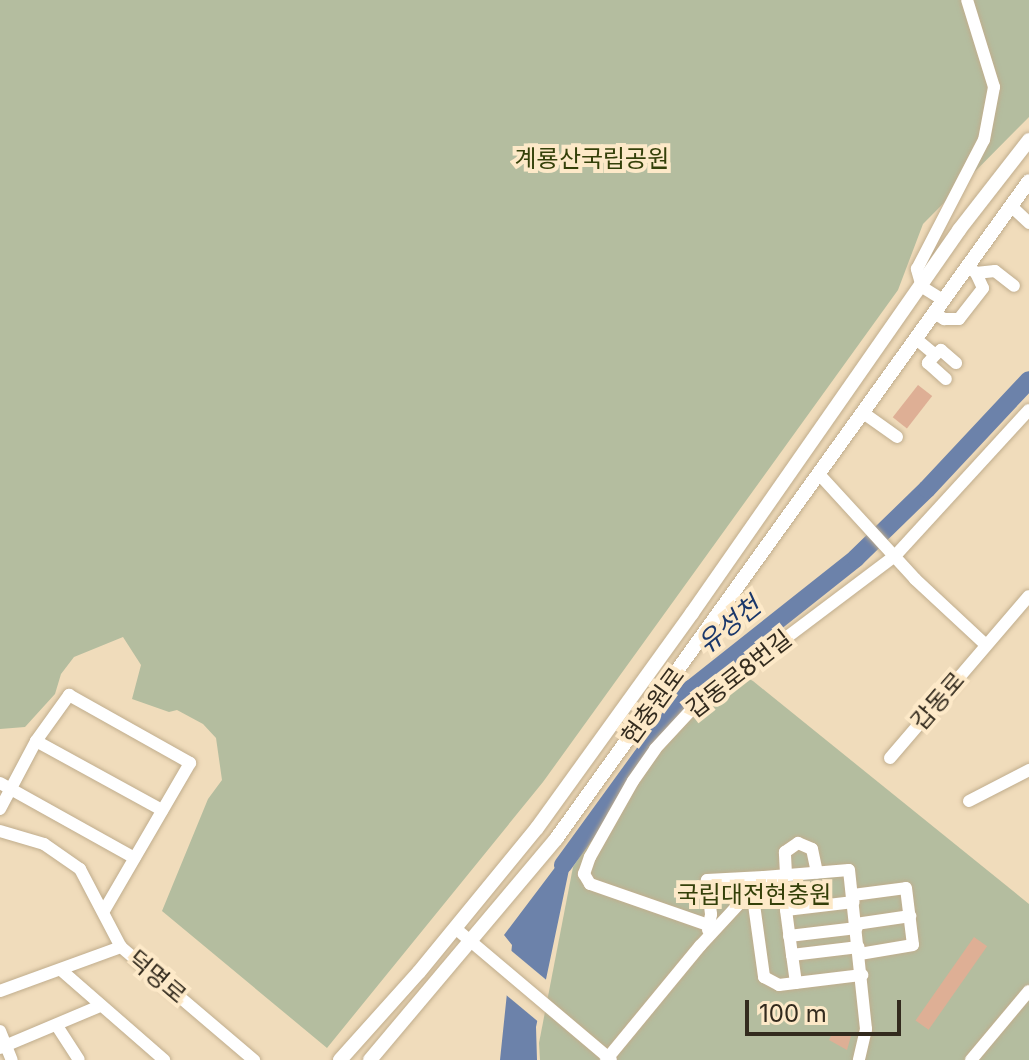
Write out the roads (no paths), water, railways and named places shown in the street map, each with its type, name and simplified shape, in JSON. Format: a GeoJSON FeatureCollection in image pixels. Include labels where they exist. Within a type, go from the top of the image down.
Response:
{"type":"FeatureCollection","features":[{"type":"Feature","properties":{"kind":"main road","name":"현충원로"},"geometry":{"type":"LineString","coordinates":[[340,1060],[455,928],[546,815],[922,287],[959,230],[1029,140]]}},
{"type":"Feature","properties":{"kind":"main road","name":"현충원로"},"geometry":{"type":"LineString","coordinates":[[370,1060],[556,839],[938,306],[972,270],[1029,181]]}},
{"type":"Feature","properties":{"kind":"street","name":"현충원로"},"geometry":{"type":"LineString","coordinates":[[922,287],[917,269],[984,140],[994,87],[967,0]]}},
{"type":"Feature","properties":{"kind":"street"},"geometry":{"type":"LineString","coordinates":[[1011,206],[1029,223]]}},
{"type":"Feature","properties":{"kind":"street"},"geometry":{"type":"LineString","coordinates":[[922,287],[938,306],[944,319],[959,319],[983,288],[972,270]]}},
{"type":"Feature","properties":{"kind":"street"},"geometry":{"type":"LineString","coordinates":[[972,270],[995,271],[1014,286]]}},
{"type":"Feature","properties":{"kind":"street"},"geometry":{"type":"LineString","coordinates":[[915,338],[935,355]]}},
{"type":"Feature","properties":{"kind":"street"},"geometry":{"type":"LineString","coordinates":[[946,379],[928,363],[941,350],[956,363]]}},
{"type":"Feature","properties":{"kind":"street","name":"갑동로8번길"},"geometry":{"type":"LineString","coordinates":[[708,931],[689,919],[590,884],[584,874],[590,857],[633,781],[677,722],[893,554],[1029,410]]}},
{"type":"Feature","properties":{"kind":"street"},"geometry":{"type":"LineString","coordinates":[[862,412],[897,437]]}},
{"type":"Feature","properties":{"kind":"street"},"geometry":{"type":"LineString","coordinates":[[818,473],[893,554],[986,645]]}},
{"type":"Feature","properties":{"kind":"street","name":"갑동로"},"geometry":{"type":"LineString","coordinates":[[890,758],[1029,596]]}},
{"type":"Feature","properties":{"kind":"street"},"geometry":{"type":"LineString","coordinates":[[0,809],[6,785],[69,695],[190,763],[104,911]]}},
{"type":"Feature","properties":{"kind":"street"},"geometry":{"type":"LineString","coordinates":[[36,741],[162,810]]}},
{"type":"Feature","properties":{"kind":"street"},"geometry":{"type":"LineString","coordinates":[[969,801],[1029,770]]}},
{"type":"Feature","properties":{"kind":"street"},"geometry":{"type":"LineString","coordinates":[[6,785],[135,858]]}},
{"type":"Feature","properties":{"kind":"street"},"geometry":{"type":"LineString","coordinates":[[0,831],[44,844],[80,869],[121,947]]}},
{"type":"Feature","properties":{"kind":"street"},"geometry":{"type":"LineString","coordinates":[[786,874],[785,852],[798,843],[812,849],[817,872]]}},
{"type":"Feature","properties":{"kind":"street"},"geometry":{"type":"LineString","coordinates":[[708,931],[711,914],[707,880],[849,870],[860,950],[866,1029],[859,1060]]}},
{"type":"Feature","properties":{"kind":"street"},"geometry":{"type":"LineString","coordinates":[[455,928],[608,1059],[708,931],[764,877]]}},
{"type":"Feature","properties":{"kind":"street"},"geometry":{"type":"LineString","coordinates":[[792,955],[913,945],[906,888],[786,910],[789,936],[796,983]]}},
{"type":"Feature","properties":{"kind":"street"},"geometry":{"type":"LineString","coordinates":[[752,890],[764,977],[779,985],[862,975]]}},
{"type":"Feature","properties":{"kind":"street"},"geometry":{"type":"LineString","coordinates":[[789,936],[910,916]]}},
{"type":"Feature","properties":{"kind":"street","name":"덕명로"},"geometry":{"type":"LineString","coordinates":[[0,991],[121,947],[254,1060]]}},
{"type":"Feature","properties":{"kind":"street"},"geometry":{"type":"LineString","coordinates":[[61,970],[164,1060]]}},
{"type":"Feature","properties":{"kind":"street"},"geometry":{"type":"LineString","coordinates":[[971,1060],[1029,991]]}},
{"type":"Feature","properties":{"kind":"street"},"geometry":{"type":"LineString","coordinates":[[3,1047],[100,1006]]}},
{"type":"Feature","properties":{"kind":"street"},"geometry":{"type":"LineString","coordinates":[[57,1026],[79,1060]]}},
{"type":"Feature","properties":{"kind":"street"},"geometry":{"type":"LineString","coordinates":[[0,1031],[3,1047],[12,1060]]}},
{"type":"Feature","properties":{"kind":"water"},"geometry":{"type":"Polygon","coordinates":[[[572,845],[578,850],[570,865],[536,1027],[537,1060],[500,1060],[512,945],[504,935],[572,845]]]}},
{"type":"Feature","properties":{"kind":"waterway","name":"유성천"},"geometry":{"type":"LineString","coordinates":[[563,865],[691,689],[856,558],[927,489],[1029,380]]}},
{"type":"Feature","properties":{"kind":"park label","name":"계룡산국립공원"},"geometry":{"type":"Point","coordinates":[592,159]}},
{"type":"Feature","properties":{"kind":"park label","name":"국립대전현충원"},"geometry":{"type":"Point","coordinates":[754,895]}}]}
